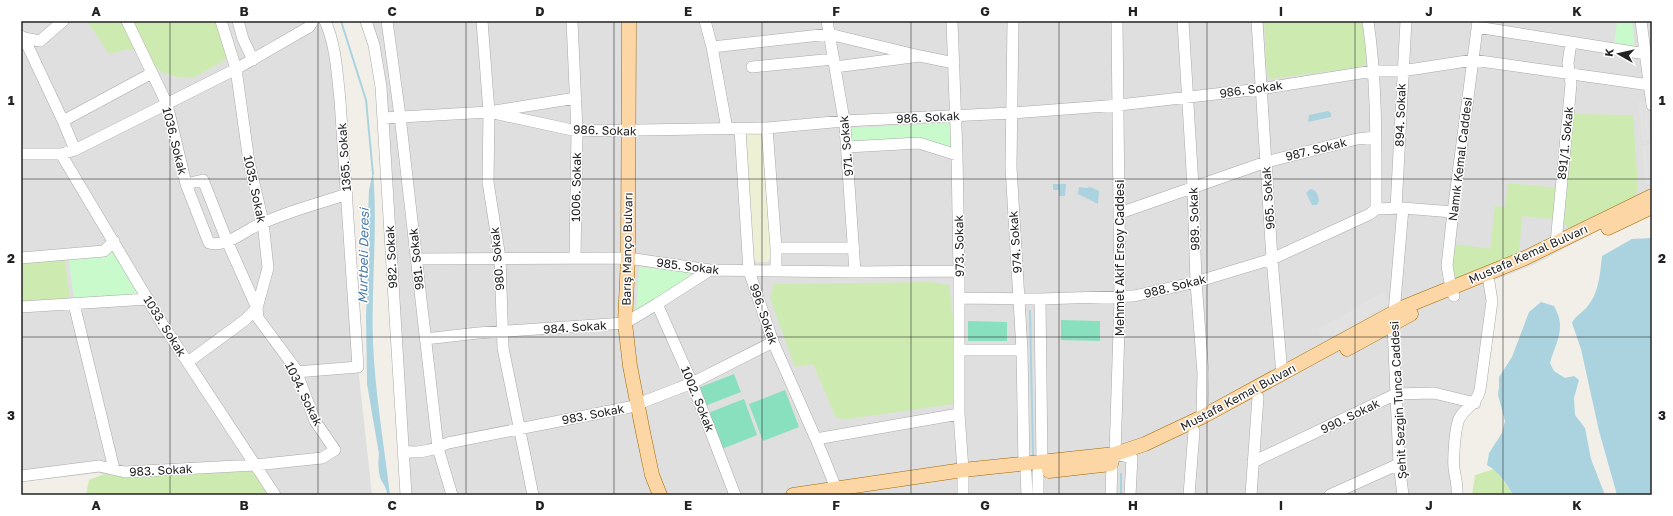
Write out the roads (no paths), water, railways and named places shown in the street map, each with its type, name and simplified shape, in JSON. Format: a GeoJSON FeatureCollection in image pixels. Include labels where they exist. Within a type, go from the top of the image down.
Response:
{"type":"FeatureCollection","features":[{"type":"Feature","properties":{"kind":"main road","name":"Barış Manço Bulvarı"},"geometry":{"type":"LineString","coordinates":[[629,21],[628,258],[625,323],[630,366],[637,404],[652,475],[660,495]]}},
{"type":"Feature","properties":{"kind":"main road","name":"Mustafa Kemal Bulvarı"},"geometry":{"type":"LineString","coordinates":[[1452,292],[1652,196]]}},
{"type":"Feature","properties":{"kind":"main road","name":"Mustafa Kemal Bulvarı"},"geometry":{"type":"LineString","coordinates":[[793,495],[839,492],[963,474],[1132,458],[1194,431],[1258,396],[1393,319],[1418,301],[1489,282],[1535,264],[1652,207]]}},
{"type":"Feature","properties":{"kind":"main road","name":"Mustafa Kemal Bulvarı"},"geometry":{"type":"LineString","coordinates":[[1113,459],[1202,417],[1282,374],[1393,319]]}},
{"type":"Feature","properties":{"kind":"main road","name":"Barış Manço Bulvarı"},"geometry":{"type":"LineString","coordinates":[[651,495],[652,475]]}},
{"type":"Feature","properties":{"kind":"street"},"geometry":{"type":"LineString","coordinates":[[22,37],[40,41],[63,21]]}},
{"type":"Feature","properties":{"kind":"street","name":"1036. Sokak"},"geometry":{"type":"LineString","coordinates":[[127,21],[167,104],[186,184],[203,180],[227,242],[257,308]]}},
{"type":"Feature","properties":{"kind":"street","name":"1035. Sokak"},"geometry":{"type":"LineString","coordinates":[[221,21],[236,70],[248,162],[263,222],[268,268],[257,308]]}},
{"type":"Feature","properties":{"kind":"street"},"geometry":{"type":"LineString","coordinates":[[238,21],[243,39],[253,60]]}},
{"type":"Feature","properties":{"kind":"street"},"geometry":{"type":"LineString","coordinates":[[21,154],[61,154],[75,150],[236,70],[309,28],[313,21]]}},
{"type":"Feature","properties":{"kind":"street","name":"1365. Sokak"},"geometry":{"type":"LineString","coordinates":[[296,372],[358,367],[347,194],[336,62],[330,32],[325,21]]}},
{"type":"Feature","properties":{"kind":"street","name":"982. Sokak"},"geometry":{"type":"LineString","coordinates":[[366,21],[374,45],[378,65],[406,495]]}},
{"type":"Feature","properties":{"kind":"street","name":"981. Sokak"},"geometry":{"type":"LineString","coordinates":[[387,21],[400,116],[438,448],[452,495]]}},
{"type":"Feature","properties":{"kind":"street","name":"980. Sokak"},"geometry":{"type":"LineString","coordinates":[[482,21],[489,112],[488,182],[500,258],[502,332],[519,429],[533,495]]}},
{"type":"Feature","properties":{"kind":"street","name":"1006. Sokak"},"geometry":{"type":"LineString","coordinates":[[572,21],[577,131],[575,258]]}},
{"type":"Feature","properties":{"kind":"street"},"geometry":{"type":"LineString","coordinates":[[705,21],[712,47],[727,129]]}},
{"type":"Feature","properties":{"kind":"street","name":"971. Sokak"},"geometry":{"type":"LineString","coordinates":[[827,21],[847,147],[855,272]]}},
{"type":"Feature","properties":{"kind":"street","name":"973. Sokak"},"geometry":{"type":"LineString","coordinates":[[952,21],[956,115],[960,298],[959,414],[963,495]]}},
{"type":"Feature","properties":{"kind":"street","name":"974. Sokak"},"geometry":{"type":"LineString","coordinates":[[1013,21],[1011,167],[1022,350],[1032,468],[1026,495]]}},
{"type":"Feature","properties":{"kind":"street","name":"Mehmet Akif Ersoy Caddesi"},"geometry":{"type":"LineString","coordinates":[[1111,495],[1120,298],[1119,105],[1116,21]]}},
{"type":"Feature","properties":{"kind":"street","name":"989. Sokak"},"geometry":{"type":"LineString","coordinates":[[1183,21],[1193,187],[1196,282],[1203,373],[1202,417]]}},
{"type":"Feature","properties":{"kind":"street","name":"965. Sokak"},"geometry":{"type":"LineString","coordinates":[[1257,21],[1260,88],[1272,258],[1282,374]]}},
{"type":"Feature","properties":{"kind":"street"},"geometry":{"type":"LineString","coordinates":[[1368,21],[1373,56],[1376,137],[1376,209],[1400,208],[1453,212]]}},
{"type":"Feature","properties":{"kind":"street","name":"894. Sokak"},"geometry":{"type":"LineString","coordinates":[[1400,208],[1402,71],[1406,21]]}},
{"type":"Feature","properties":{"kind":"street"},"geometry":{"type":"LineString","coordinates":[[1641,21],[1652,105]]}},
{"type":"Feature","properties":{"kind":"street"},"geometry":{"type":"LineString","coordinates":[[1478,24],[1571,43],[1646,54]]}},
{"type":"Feature","properties":{"kind":"street","name":"Namık Kemal Caddesi"},"geometry":{"type":"LineString","coordinates":[[1452,292],[1447,266],[1478,24]]}},
{"type":"Feature","properties":{"kind":"street"},"geometry":{"type":"LineString","coordinates":[[712,47],[829,34],[920,56],[954,62]]}},
{"type":"Feature","properties":{"kind":"street"},"geometry":{"type":"LineString","coordinates":[[22,37],[64,121],[75,150]]}},
{"type":"Feature","properties":{"kind":"street","name":"891/1. Sokak"},"geometry":{"type":"LineString","coordinates":[[1556,243],[1571,84],[1568,63],[1571,43]]}},
{"type":"Feature","properties":{"kind":"street"},"geometry":{"type":"LineString","coordinates":[[752,67],[834,63],[920,56]]}},
{"type":"Feature","properties":{"kind":"street","name":"986. Sokak"},"geometry":{"type":"LineString","coordinates":[[382,118],[489,112],[577,131],[767,128],[844,121],[1012,113],[1119,105],[1260,88],[1373,71],[1402,71],[1473,60],[1650,85]]}},
{"type":"Feature","properties":{"kind":"street"},"geometry":{"type":"LineString","coordinates":[[64,121],[152,73]]}},
{"type":"Feature","properties":{"kind":"street"},"geometry":{"type":"LineString","coordinates":[[489,112],[576,98]]}},
{"type":"Feature","properties":{"kind":"street"},"geometry":{"type":"LineString","coordinates":[[767,128],[776,248],[776,271]]}},
{"type":"Feature","properties":{"kind":"street","name":"996. Sokak"},"geometry":{"type":"LineString","coordinates":[[740,129],[749,271],[773,342],[839,492]]}},
{"type":"Feature","properties":{"kind":"street","name":"987. Sokak"},"geometry":{"type":"LineString","coordinates":[[1120,212],[1266,162],[1357,139],[1376,137]]}},
{"type":"Feature","properties":{"kind":"street"},"geometry":{"type":"LineString","coordinates":[[847,147],[919,143],[957,155]]}},
{"type":"Feature","properties":{"kind":"street","name":"1033. Sokak"},"geometry":{"type":"LineString","coordinates":[[61,154],[148,299],[275,495]]}},
{"type":"Feature","properties":{"kind":"street"},"geometry":{"type":"LineString","coordinates":[[186,184],[210,243],[215,244],[227,242],[263,222],[347,194]]}},
{"type":"Feature","properties":{"kind":"street","name":"Şehit Sezgin Tunca Caddesi"},"geometry":{"type":"LineString","coordinates":[[1400,208],[1393,319],[1399,464],[1402,495]]}},
{"type":"Feature","properties":{"kind":"street","name":"988. Sokak"},"geometry":{"type":"LineString","coordinates":[[960,298],[1040,299],[1120,298],[1134,296],[1196,282],[1272,258],[1370,214],[1376,209]]}},
{"type":"Feature","properties":{"kind":"street"},"geometry":{"type":"LineString","coordinates":[[21,258],[104,251],[114,241]]}},
{"type":"Feature","properties":{"kind":"street"},"geometry":{"type":"LineString","coordinates":[[776,248],[854,248]]}},
{"type":"Feature","properties":{"kind":"street","name":"985. Sokak"},"geometry":{"type":"LineString","coordinates":[[416,259],[628,258],[710,270],[855,272],[959,271]]}},
{"type":"Feature","properties":{"kind":"street","name":"984. Sokak"},"geometry":{"type":"LineString","coordinates":[[426,339],[625,323],[710,270]]}},
{"type":"Feature","properties":{"kind":"street"},"geometry":{"type":"LineString","coordinates":[[1457,495],[1457,483],[1453,466],[1458,422],[1460,415],[1478,398],[1480,390],[1492,301],[1489,282]]}},
{"type":"Feature","properties":{"kind":"street"},"geometry":{"type":"LineString","coordinates":[[21,307],[148,299]]}},
{"type":"Feature","properties":{"kind":"street"},"geometry":{"type":"LineString","coordinates":[[1038,495],[1032,468],[1040,299]]}},
{"type":"Feature","properties":{"kind":"street"},"geometry":{"type":"LineString","coordinates":[[74,304],[114,469]]}},
{"type":"Feature","properties":{"kind":"street","name":"1002. Sokak"},"geometry":{"type":"LineString","coordinates":[[657,304],[692,383],[735,495]]}},
{"type":"Feature","properties":{"kind":"street"},"geometry":{"type":"LineString","coordinates":[[188,362],[246,320],[257,308]]}},
{"type":"Feature","properties":{"kind":"street","name":"1034. Sokak"},"geometry":{"type":"LineString","coordinates":[[255,465],[322,458],[335,450],[315,421],[295,368],[258,318],[257,308]]}},
{"type":"Feature","properties":{"kind":"street","name":"983. Sokak"},"geometry":{"type":"LineString","coordinates":[[403,451],[417,453],[438,448],[448,443],[637,404],[692,383],[773,342]]}},
{"type":"Feature","properties":{"kind":"street"},"geometry":{"type":"LineString","coordinates":[[959,350],[1022,350]]}},
{"type":"Feature","properties":{"kind":"street","name":"990. Sokak"},"geometry":{"type":"LineString","coordinates":[[1254,462],[1396,394],[1434,393],[1474,403]]}},
{"type":"Feature","properties":{"kind":"street"},"geometry":{"type":"LineString","coordinates":[[1251,495],[1258,396]]}},
{"type":"Feature","properties":{"kind":"street"},"geometry":{"type":"LineString","coordinates":[[816,439],[959,414]]}},
{"type":"Feature","properties":{"kind":"street"},"geometry":{"type":"LineString","coordinates":[[1189,495],[1194,431]]}},
{"type":"Feature","properties":{"kind":"street"},"geometry":{"type":"LineString","coordinates":[[1130,495],[1132,458]]}},
{"type":"Feature","properties":{"kind":"street"},"geometry":{"type":"LineString","coordinates":[[1330,495],[1399,464]]}},
{"type":"Feature","properties":{"kind":"street","name":"983. Sokak"},"geometry":{"type":"LineString","coordinates":[[21,476],[99,466],[125,472],[255,465]]}},
{"type":"Feature","properties":{"kind":"water"},"geometry":{"type":"Polygon","coordinates":[[[1328,111],[1331,113],[1331,117],[1308,122],[1309,115],[1328,111]]]}},
{"type":"Feature","properties":{"kind":"water"},"geometry":{"type":"Polygon","coordinates":[[[373,172],[375,215],[373,299],[374,361],[390,495],[387,495],[386,489],[379,474],[379,454],[367,384],[366,317],[369,251],[368,217],[369,190],[373,172]]]}},
{"type":"Feature","properties":{"kind":"water"},"geometry":{"type":"Polygon","coordinates":[[[1053,184],[1066,184],[1065,196],[1059,196],[1059,190],[1053,190],[1053,184]]]}},
{"type":"Feature","properties":{"kind":"water"},"geometry":{"type":"Polygon","coordinates":[[[1079,187],[1090,187],[1099,191],[1098,204],[1078,194],[1079,187]]]}},
{"type":"Feature","properties":{"kind":"water"},"geometry":{"type":"Polygon","coordinates":[[[1310,189],[1316,191],[1318,194],[1319,201],[1317,205],[1312,205],[1306,193],[1310,189]]]}},
{"type":"Feature","properties":{"kind":"water"},"geometry":{"type":"Polygon","coordinates":[[[1652,238],[1652,495],[1617,495],[1599,431],[1581,349],[1572,323],[1575,318],[1587,307],[1594,296],[1598,283],[1602,256],[1632,239],[1652,238]]]}},
{"type":"Feature","properties":{"kind":"water"},"geometry":{"type":"Polygon","coordinates":[[[1541,302],[1554,306],[1558,314],[1560,322],[1559,335],[1550,363],[1554,371],[1565,378],[1574,376],[1579,380],[1574,398],[1575,415],[1585,428],[1591,459],[1605,495],[1513,495],[1499,474],[1487,465],[1489,453],[1502,433],[1505,421],[1498,395],[1499,377],[1512,357],[1529,312],[1541,302]]]}},
{"type":"Feature","properties":{"kind":"waterway","name":"Murtbeli Deresi"},"geometry":{"type":"LineString","coordinates":[[341,21],[366,100],[373,174]]}},
{"type":"Feature","properties":{"kind":"waterway"},"geometry":{"type":"LineString","coordinates":[[1030,311],[1033,456]]}},
{"type":"Feature","properties":{"kind":"waterway"},"geometry":{"type":"LineString","coordinates":[[1121,474],[1121,495]]}}]}
